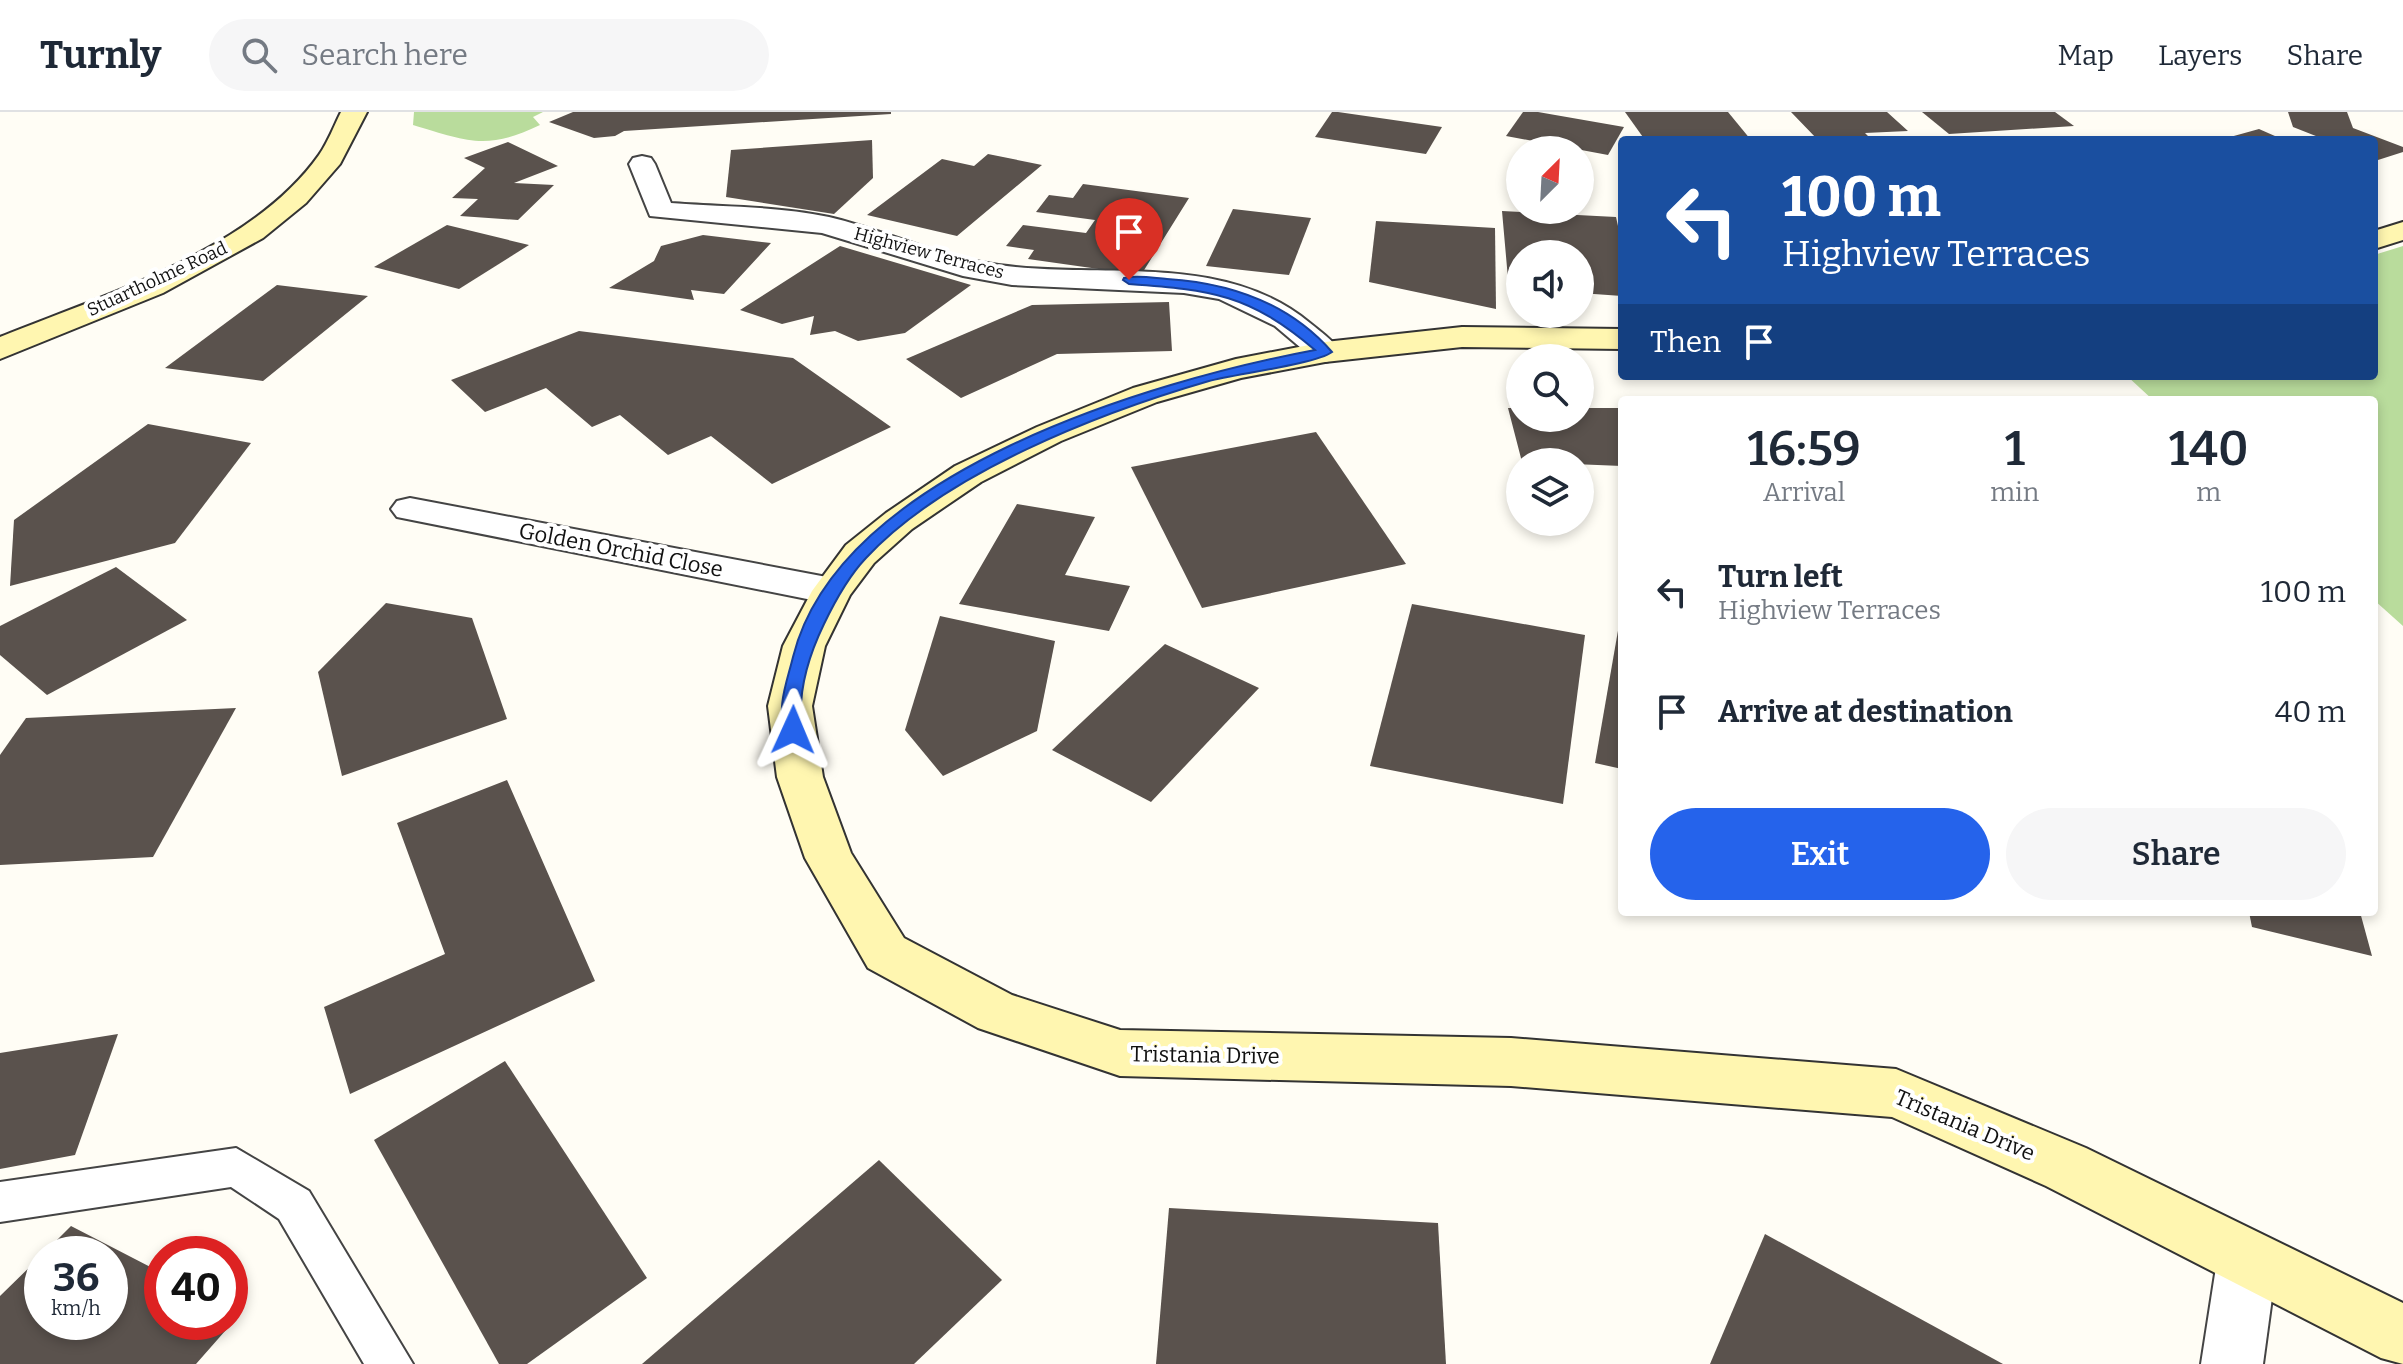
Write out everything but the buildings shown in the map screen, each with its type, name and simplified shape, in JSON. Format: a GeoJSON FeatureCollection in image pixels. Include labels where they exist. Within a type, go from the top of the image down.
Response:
{"type":"FeatureCollection","features":[{"type":"Feature","properties":{"kind":"street","name":"Stuartholme Road"},"geometry":{"type":"LineString","coordinates":[[0,349],[201,262],[254,232],[292,204],[331,159],[354,112]]}},
{"type":"Feature","properties":{"kind":"street","name":"Highview Terraces"},"geometry":{"type":"LineString","coordinates":[[642,164],[660,210],[825,225],[974,270],[1012,276],[1184,284],[1226,291],[1258,303],[1286,319],[1325,352]]}},
{"type":"Feature","properties":{"kind":"street"},"geometry":{"type":"LineString","coordinates":[[2378,239],[2403,231]]}},
{"type":"Feature","properties":{"kind":"street","name":"Tristania Drive"},"geometry":{"type":"LineString","coordinates":[[1618,339],[1462,337],[1325,352],[1236,369],[1145,395],[1049,434],[968,474],[899,521],[860,554],[832,591],[804,646],[790,706],[800,777],[829,858],[886,953],[996,1012],[1120,1053],[1511,1062],[1896,1093],[2066,1167],[2247,1261],[2403,1336]]}},
{"type":"Feature","properties":{"kind":"street","name":"Golden Orchid Close"},"geometry":{"type":"LineString","coordinates":[[410,509],[832,591]]}},
{"type":"Feature","properties":{"kind":"street"},"geometry":{"type":"LineString","coordinates":[[2232,1364],[2247,1261]]}},
{"type":"Feature","properties":{"kind":"lane"},"geometry":{"type":"LineString","coordinates":[[0,1202],[236,1167],[294,1205],[390,1364]]}},
{"type":"Feature","properties":{"kind":"green space"},"geometry":{"type":"Polygon","coordinates":[[[414,112],[543,112],[533,117],[540,125],[505,138],[476,141],[413,125],[414,112]]]}},
{"type":"Feature","properties":{"kind":"green space"},"geometry":{"type":"Polygon","coordinates":[[[2403,246],[2403,626],[2378,604],[2378,396],[2149,396],[2131,380],[2378,380],[2378,254],[2403,246]]]}},
{"type":"Feature","properties":{"kind":"route"},"geometry":{"type":"LineString","coordinates":[[793,730],[790,706],[804,646],[832,591],[860,554],[899,521],[968,474],[1049,434],[1145,395],[1236,369],[1325,352],[1286,319],[1258,303],[1226,291],[1129,280]]}}]}
